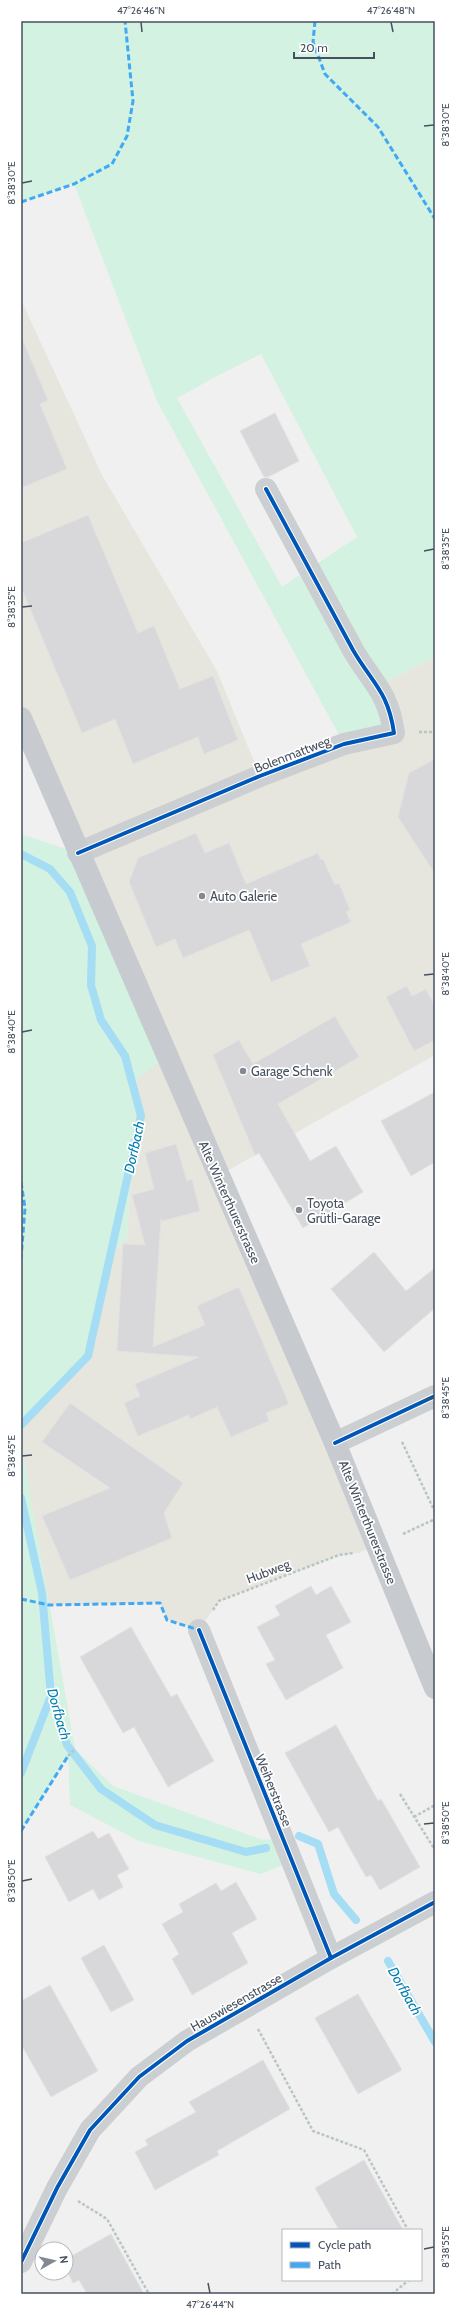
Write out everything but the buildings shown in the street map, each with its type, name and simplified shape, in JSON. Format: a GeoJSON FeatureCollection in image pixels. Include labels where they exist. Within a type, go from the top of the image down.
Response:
{"type":"FeatureCollection","features":[{"type":"Feature","properties":{"kind":"main road","name":"Alte Winterthurerstrasse"},"geometry":{"type":"LineString","coordinates":[[21,718],[78,853],[335,1443],[435,1688]]}},
{"type":"Feature","properties":{"kind":"street","name":"Bolenmattweg"},"geometry":{"type":"LineString","coordinates":[[78,853],[260,776],[344,744],[394,733],[391,712],[379,685],[355,652],[266,489]]}},
{"type":"Feature","properties":{"kind":"street"},"geometry":{"type":"LineString","coordinates":[[335,1443],[435,1396]]}},
{"type":"Feature","properties":{"kind":"street","name":"Weiherstrasse"},"geometry":{"type":"LineString","coordinates":[[199,1630],[331,1958]]}},
{"type":"Feature","properties":{"kind":"street","name":"Hauswiesenstrasse"},"geometry":{"type":"LineString","coordinates":[[21,2262],[57,2188],[90,2130],[139,2077],[187,2041],[331,1958],[435,1902]]}},
{"type":"Feature","properties":{"kind":"path"},"geometry":{"type":"LineString","coordinates":[[402,1442],[435,1512]]}},
{"type":"Feature","properties":{"kind":"path"},"geometry":{"type":"LineString","coordinates":[[403,1534],[435,1519]]}},
{"type":"Feature","properties":{"kind":"path"},"geometry":{"type":"LineString","coordinates":[[68,1756],[75,1749]]}},
{"type":"Feature","properties":{"kind":"path"},"geometry":{"type":"LineString","coordinates":[[400,1794],[435,1850]]}},
{"type":"Feature","properties":{"kind":"path"},"geometry":{"type":"LineString","coordinates":[[414,1817],[435,1804]]}},
{"type":"Feature","properties":{"kind":"path"},"geometry":{"type":"LineString","coordinates":[[246,2007],[313,2131],[364,2150],[407,2229]]}},
{"type":"Feature","properties":{"kind":"path"},"geometry":{"type":"LineString","coordinates":[[57,2188],[107,2219],[149,2294]]}},
{"type":"Feature","properties":{"kind":"path"},"geometry":{"type":"LineString","coordinates":[[392,2294],[408,2281]]}},
{"type":"Feature","properties":{"kind":"shaded area"},"geometry":{"type":"Polygon","coordinates":[[[21,300],[102,475],[217,671],[260,776],[344,744],[379,685],[435,657],[435,1055],[218,1176],[378,1544],[359,1553],[339,1555],[219,1601],[199,1630],[167,1620],[160,1603],[49,1605],[21,1443],[21,1425],[88,1356],[109,1257],[127,1238],[137,1079],[166,1056],[21,718],[21,300]]]}},
{"type":"Feature","properties":{"kind":"green space"},"geometry":{"type":"Polygon","coordinates":[[[21,21],[435,21],[435,657],[379,685],[394,733],[344,744],[157,401],[74,184],[21,202],[21,21]],[[261,354],[177,398],[282,587],[357,537],[261,354]]]}},
{"type":"Feature","properties":{"kind":"green space"},"geometry":{"type":"Polygon","coordinates":[[[21,834],[78,853],[166,1056],[137,1079],[127,1238],[109,1257],[88,1356],[21,1425],[21,834]]]}},
{"type":"Feature","properties":{"kind":"green space"},"geometry":{"type":"Polygon","coordinates":[[[21,1443],[75,1749],[113,1786],[263,1840],[271,1839],[282,1865],[261,1874],[139,1841],[70,1805],[68,1756],[21,1831],[21,1443]]]}},
{"type":"Feature","properties":{"kind":"waterway","name":"Dorfbach"},"geometry":{"type":"LineString","coordinates":[[21,854],[50,869],[70,892],[92,946],[91,985],[101,1020],[125,1056],[141,1116],[88,1356],[21,1425]]}},
{"type":"Feature","properties":{"kind":"waterway","name":"Dorfbach"},"geometry":{"type":"LineString","coordinates":[[21,1498],[42,1593],[51,1696],[67,1745],[101,1789],[155,1825],[246,1852],[266,1848]]}},
{"type":"Feature","properties":{"kind":"waterway"},"geometry":{"type":"LineString","coordinates":[[21,1773],[51,1696]]}},
{"type":"Feature","properties":{"kind":"waterway","name":"Dorfbach"},"geometry":{"type":"LineString","coordinates":[[299,1836],[318,1844],[334,1894],[356,1920]]}},
{"type":"Feature","properties":{"kind":"waterway","name":"Dorfbach"},"geometry":{"type":"LineString","coordinates":[[388,1961],[435,2042]]}},
{"type":"Feature","properties":{"kind":"marked path"},"geometry":{"type":"LineString","coordinates":[[21,202],[74,184],[112,164],[127,136],[133,101],[125,21]]}},
{"type":"Feature","properties":{"kind":"marked path"},"geometry":{"type":"LineString","coordinates":[[315,21],[313,42],[325,74],[378,127],[435,219]]}},
{"type":"Feature","properties":{"kind":"marked path"},"geometry":{"type":"LineString","coordinates":[[21,1182],[25,1208],[21,1258]]}},
{"type":"Feature","properties":{"kind":"marked path"},"geometry":{"type":"LineString","coordinates":[[21,1599],[49,1605],[160,1603],[167,1620],[199,1630]]}},
{"type":"Feature","properties":{"kind":"marked path"},"geometry":{"type":"LineString","coordinates":[[21,1831],[68,1756]]}},
{"type":"Feature","properties":{"kind":"cycle path"},"geometry":{"type":"LineString","coordinates":[[78,853],[260,776],[344,744],[394,733],[388,707],[383,697],[353,650],[266,489]]}},
{"type":"Feature","properties":{"kind":"cycle path"},"geometry":{"type":"LineString","coordinates":[[335,1443],[435,1396]]}},
{"type":"Feature","properties":{"kind":"cycle path"},"geometry":{"type":"LineString","coordinates":[[199,1630],[331,1958]]}},
{"type":"Feature","properties":{"kind":"cycle path"},"geometry":{"type":"LineString","coordinates":[[21,2262],[57,2188],[90,2130],[139,2077],[187,2041],[331,1958],[435,1902]]}},
{"type":"Feature","properties":{"kind":"place","name":"Auto Galerie"},"geometry":{"type":"Point","coordinates":[202,896]}},
{"type":"Feature","properties":{"kind":"place","name":"Garage Schenk"},"geometry":{"type":"Point","coordinates":[243,1071]}},
{"type":"Feature","properties":{"kind":"place","name":"Toyota Grütli-Garage"},"geometry":{"type":"Point","coordinates":[299,1210]}}]}
